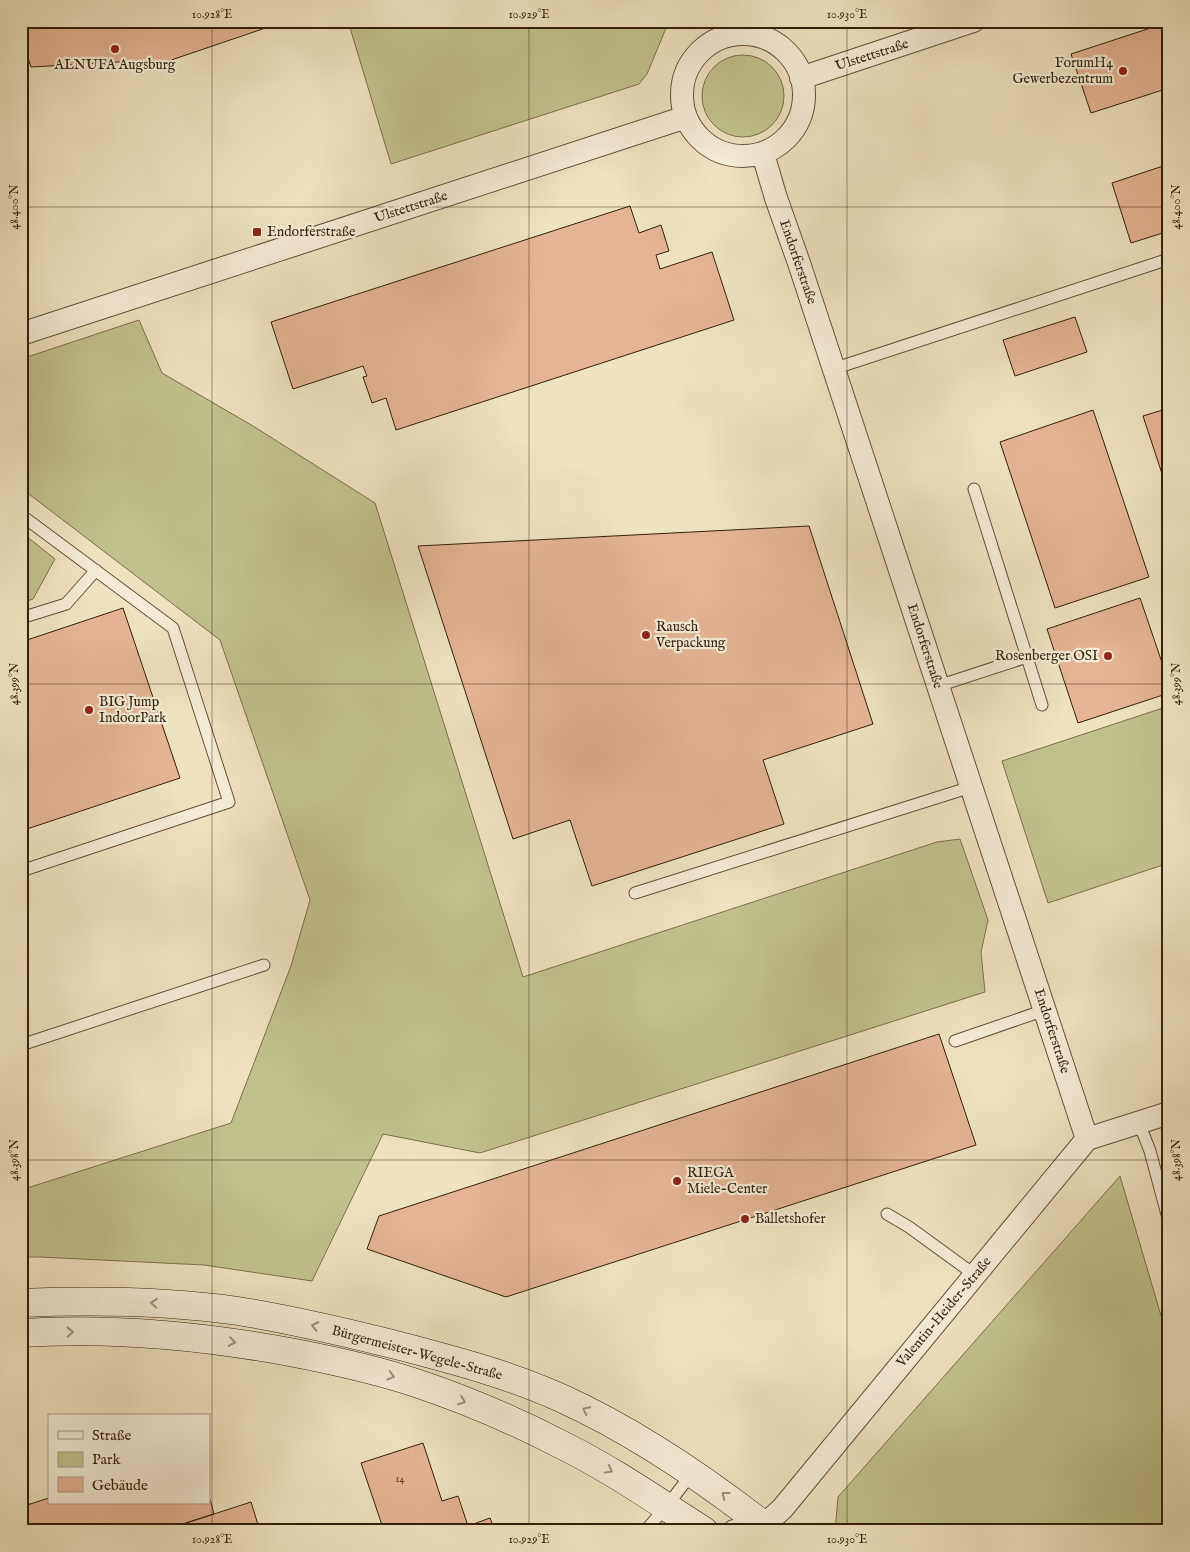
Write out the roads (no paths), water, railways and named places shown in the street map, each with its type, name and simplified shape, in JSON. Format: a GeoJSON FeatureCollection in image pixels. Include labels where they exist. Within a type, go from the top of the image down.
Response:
{"type":"FeatureCollection","features":[{"type":"Feature","properties":{"kind":"main road","name":"Bürgermeister-Wegele-Straße"},"geometry":{"type":"LineString","coordinates":[[21,1303],[130,1301],[213,1309],[272,1318],[374,1339],[494,1371],[560,1397],[611,1423],[692,1473],[767,1528]]}},
{"type":"Feature","properties":{"kind":"main road","name":"Bürgermeister-Wegele-Straße"},"geometry":{"type":"LineString","coordinates":[[21,1333],[100,1331],[210,1338],[275,1349],[363,1368],[416,1383],[524,1427],[605,1468],[704,1531]]}},
{"type":"Feature","properties":{"kind":"street","name":"Ulstettstraße"},"geometry":{"type":"LineString","coordinates":[[801,78],[972,21]]}},
{"type":"Feature","properties":{"kind":"street"},"geometry":{"type":"LineString","coordinates":[[726,29],[753,35],[772,42],[788,54],[799,70],[801,78],[804,89],[803,109],[795,128],[781,144],[763,154],[743,157],[723,154],[704,144],[691,128],[683,110],[681,89],[687,70],[698,54],[714,42],[726,29]]}},
{"type":"Feature","properties":{"kind":"street","name":"Ulstettstraße"},"geometry":{"type":"LineString","coordinates":[[21,334],[686,117]]}},
{"type":"Feature","properties":{"kind":"street","name":"Endorferstraße"},"geometry":{"type":"LineString","coordinates":[[763,154],[1088,1139]]}},
{"type":"Feature","properties":{"kind":"street"},"geometry":{"type":"LineString","coordinates":[[1088,1139],[1169,1113]]}},
{"type":"Feature","properties":{"kind":"street","name":"Valentin-Heider-Straße"},"geometry":{"type":"LineString","coordinates":[[767,1528],[1088,1139]]}},
{"type":"Feature","properties":{"kind":"street"},"geometry":{"type":"LineString","coordinates":[[734,1531],[767,1528]]}},
{"type":"Feature","properties":{"kind":"lane"},"geometry":{"type":"LineString","coordinates":[[833,369],[1169,259]]}},
{"type":"Feature","properties":{"kind":"lane"},"geometry":{"type":"LineString","coordinates":[[974,489],[1042,705]]}},
{"type":"Feature","properties":{"kind":"lane"},"geometry":{"type":"LineString","coordinates":[[21,515],[173,628],[229,802],[21,871]]}},
{"type":"Feature","properties":{"kind":"lane"},"geometry":{"type":"LineString","coordinates":[[21,618],[66,604],[96,570]]}},
{"type":"Feature","properties":{"kind":"lane"},"geometry":{"type":"LineString","coordinates":[[938,686],[1027,657]]}},
{"type":"Feature","properties":{"kind":"lane"},"geometry":{"type":"LineString","coordinates":[[635,893],[971,787]]}},
{"type":"Feature","properties":{"kind":"lane"},"geometry":{"type":"LineString","coordinates":[[21,1045],[264,965]]}},
{"type":"Feature","properties":{"kind":"lane"},"geometry":{"type":"LineString","coordinates":[[955,1041],[1045,1010]]}},
{"type":"Feature","properties":{"kind":"lane"},"geometry":{"type":"LineString","coordinates":[[1139,1123],[1150,1151],[1169,1222]]}},
{"type":"Feature","properties":{"kind":"lane"},"geometry":{"type":"LineString","coordinates":[[887,1214],[975,1275]]}},
{"type":"Feature","properties":{"kind":"lane"},"geometry":{"type":"LineString","coordinates":[[645,1531],[692,1473]]}},
{"type":"Feature","properties":{"kind":"place","name":"ALNUFA Augsburg"},"geometry":{"type":"Point","coordinates":[115,49]}},
{"type":"Feature","properties":{"kind":"place","name":"ForumH4 Gewerbezentrum"},"geometry":{"type":"Point","coordinates":[1123,71]}},
{"type":"Feature","properties":{"kind":"place","name":"Endorferstraße"},"geometry":{"type":"Point","coordinates":[257,232]}},
{"type":"Feature","properties":{"kind":"place","name":"Rausch Verpackung"},"geometry":{"type":"Point","coordinates":[646,635]}},
{"type":"Feature","properties":{"kind":"place","name":"Rosenberger OSI"},"geometry":{"type":"Point","coordinates":[1108,656]}},
{"type":"Feature","properties":{"kind":"place","name":"BIG Jump IndoorPark"},"geometry":{"type":"Point","coordinates":[89,710]}},
{"type":"Feature","properties":{"kind":"place","name":"RIEGA Miele-Center"},"geometry":{"type":"Point","coordinates":[677,1181]}},
{"type":"Feature","properties":{"kind":"place","name":"Balletshofer"},"geometry":{"type":"Point","coordinates":[745,1219]}}]}
